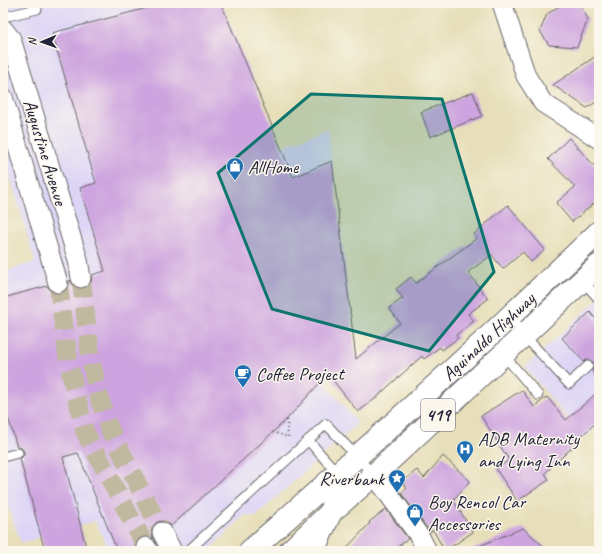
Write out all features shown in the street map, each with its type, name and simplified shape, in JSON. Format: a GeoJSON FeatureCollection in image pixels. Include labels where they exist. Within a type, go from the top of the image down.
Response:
{"type":"FeatureCollection","features":[{"type":"Feature","properties":{"kind":"main road","name":"Aguinaldo Highway"},"geometry":{"type":"LineString","coordinates":[[290,551],[331,512],[374,476],[495,346],[508,318],[599,232]]}},
{"type":"Feature","properties":{"kind":"main road","name":"Aguinaldo Highway"},"geometry":{"type":"LineString","coordinates":[[250,551],[356,457],[495,346],[525,334],[599,265]]}},
{"type":"Feature","properties":{"kind":"main road"},"geometry":{"type":"LineString","coordinates":[[313,551],[331,512],[338,474]]}},
{"type":"Feature","properties":{"kind":"street"},"geometry":{"type":"LineString","coordinates":[[502,3],[526,76],[543,103],[599,139]]}},
{"type":"Feature","properties":{"kind":"street","name":"Augustine Avenue"},"geometry":{"type":"LineString","coordinates":[[3,29],[11,39],[78,260],[81,278]]}},
{"type":"Feature","properties":{"kind":"street","name":"Augustine Avenue"},"geometry":{"type":"LineString","coordinates":[[3,97],[58,283]]}},
{"type":"Feature","properties":{"kind":"street"},"geometry":{"type":"LineString","coordinates":[[374,476],[420,537],[427,551]]}},
{"type":"Feature","properties":{"kind":"street"},"geometry":{"type":"LineString","coordinates":[[162,532],[172,551]]}},
{"type":"Feature","properties":{"kind":"lane"},"geometry":{"type":"LineString","coordinates":[[3,17],[37,9]]}},
{"type":"Feature","properties":{"kind":"lane"},"geometry":{"type":"LineString","coordinates":[[583,281],[599,299]]}},
{"type":"Feature","properties":{"kind":"lane"},"geometry":{"type":"LineString","coordinates":[[508,318],[525,334],[532,344],[569,384],[588,366]]}},
{"type":"Feature","properties":{"kind":"lane"},"geometry":{"type":"LineString","coordinates":[[495,346],[538,395]]}},
{"type":"Feature","properties":{"kind":"lane"},"geometry":{"type":"LineString","coordinates":[[188,551],[326,424],[374,476]]}},
{"type":"Feature","properties":{"kind":"lane"},"geometry":{"type":"LineString","coordinates":[[308,440],[338,474]]}},
{"type":"Feature","properties":{"kind":"lane"},"geometry":{"type":"LineString","coordinates":[[3,457],[18,453]]}},
{"type":"Feature","properties":{"kind":"path"},"geometry":{"type":"LineString","coordinates":[[273,432],[288,436],[287,419]]}},
{"type":"Feature","properties":{"kind":"highlighted area"},"geometry":{"type":"Polygon","coordinates":[[[311,94],[442,99],[494,272],[429,351],[272,309],[218,173],[311,94]]]}},
{"type":"Feature","properties":{"kind":"shaded area"},"geometry":{"type":"Polygon","coordinates":[[[3,3],[221,3],[281,147],[328,129],[355,347],[324,379],[330,389],[358,423],[256,516],[245,515],[208,551],[110,551],[95,521],[21,543],[3,492],[3,272],[35,262],[3,152],[3,3]]]}},
{"type":"Feature","properties":{"kind":"shaded area"},"geometry":{"type":"Polygon","coordinates":[[[599,298],[599,424],[584,438],[525,367],[599,298]]]}},
{"type":"Feature","properties":{"kind":"building"},"geometry":{"type":"Polygon","coordinates":[[[166,3],[221,3],[293,177],[332,161],[356,359],[400,323],[389,308],[403,298],[396,289],[411,277],[416,283],[477,238],[474,234],[508,205],[545,250],[531,262],[523,252],[503,269],[492,255],[468,272],[488,299],[468,314],[474,321],[456,335],[458,338],[442,350],[440,347],[424,359],[422,356],[380,395],[358,412],[328,374],[287,419],[171,526],[163,521],[157,522],[151,531],[153,539],[147,536],[141,537],[135,546],[136,551],[117,551],[78,453],[63,457],[87,551],[45,551],[20,459],[24,455],[24,451],[20,447],[17,447],[3,401],[3,298],[47,286],[56,294],[61,294],[66,290],[70,280],[77,288],[83,289],[91,282],[92,275],[105,271],[80,188],[96,183],[52,33],[166,3]]]}},
{"type":"Feature","properties":{"kind":"building"},"geometry":{"type":"Polygon","coordinates":[[[561,5],[580,5],[588,19],[577,47],[549,45],[540,31],[547,14],[561,5]]]}},
{"type":"Feature","properties":{"kind":"building"},"geometry":{"type":"Polygon","coordinates":[[[599,54],[599,100],[587,108],[553,85],[599,54]]]}},
{"type":"Feature","properties":{"kind":"building"},"geometry":{"type":"Polygon","coordinates":[[[473,92],[482,116],[430,137],[421,112],[473,92]]]}},
{"type":"Feature","properties":{"kind":"building"},"geometry":{"type":"Polygon","coordinates":[[[569,138],[599,171],[599,199],[572,222],[556,203],[575,187],[548,159],[569,138]]]}},
{"type":"Feature","properties":{"kind":"building"},"geometry":{"type":"Polygon","coordinates":[[[590,312],[599,323],[599,379],[592,371],[594,367],[593,362],[586,360],[584,362],[562,338],[590,312]]]}},
{"type":"Feature","properties":{"kind":"building"},"geometry":{"type":"Polygon","coordinates":[[[522,390],[534,407],[547,397],[566,420],[599,391],[599,420],[545,473],[549,480],[517,501],[496,469],[509,460],[481,416],[522,390]]]}},
{"type":"Feature","properties":{"kind":"building"},"geometry":{"type":"Polygon","coordinates":[[[443,456],[470,481],[453,500],[473,532],[445,551],[433,530],[430,532],[401,493],[407,488],[402,482],[417,470],[424,478],[443,456]]]}},
{"type":"Feature","properties":{"kind":"building"},"geometry":{"type":"Polygon","coordinates":[[[386,509],[408,539],[392,551],[344,551],[370,523],[369,522],[386,509]]]}},
{"type":"Feature","properties":{"kind":"building"},"geometry":{"type":"Polygon","coordinates":[[[523,528],[549,551],[467,551],[523,528]]]}},
{"type":"Feature","properties":{"kind":"tunnel"},"geometry":{"type":"LineString","coordinates":[[81,278],[91,360],[98,393],[108,426],[162,532]]}},
{"type":"Feature","properties":{"kind":"tunnel"},"geometry":{"type":"LineString","coordinates":[[58,283],[69,365],[85,432],[146,547]]}},
{"type":"Feature","properties":{"kind":"place","name":"AllHome"},"geometry":{"type":"Point","coordinates":[235,181]}},
{"type":"Feature","properties":{"kind":"place","name":"Coffee Project"},"geometry":{"type":"Point","coordinates":[243,388]}},
{"type":"Feature","properties":{"kind":"place","name":"ADB Maternity and Lying Inn"},"geometry":{"type":"Point","coordinates":[465,464]}},
{"type":"Feature","properties":{"kind":"place","name":"Riverbank"},"geometry":{"type":"Point","coordinates":[397,493]}},
{"type":"Feature","properties":{"kind":"place","name":"Boy Rencol Car Accessories"},"geometry":{"type":"Point","coordinates":[415,527]}}]}
